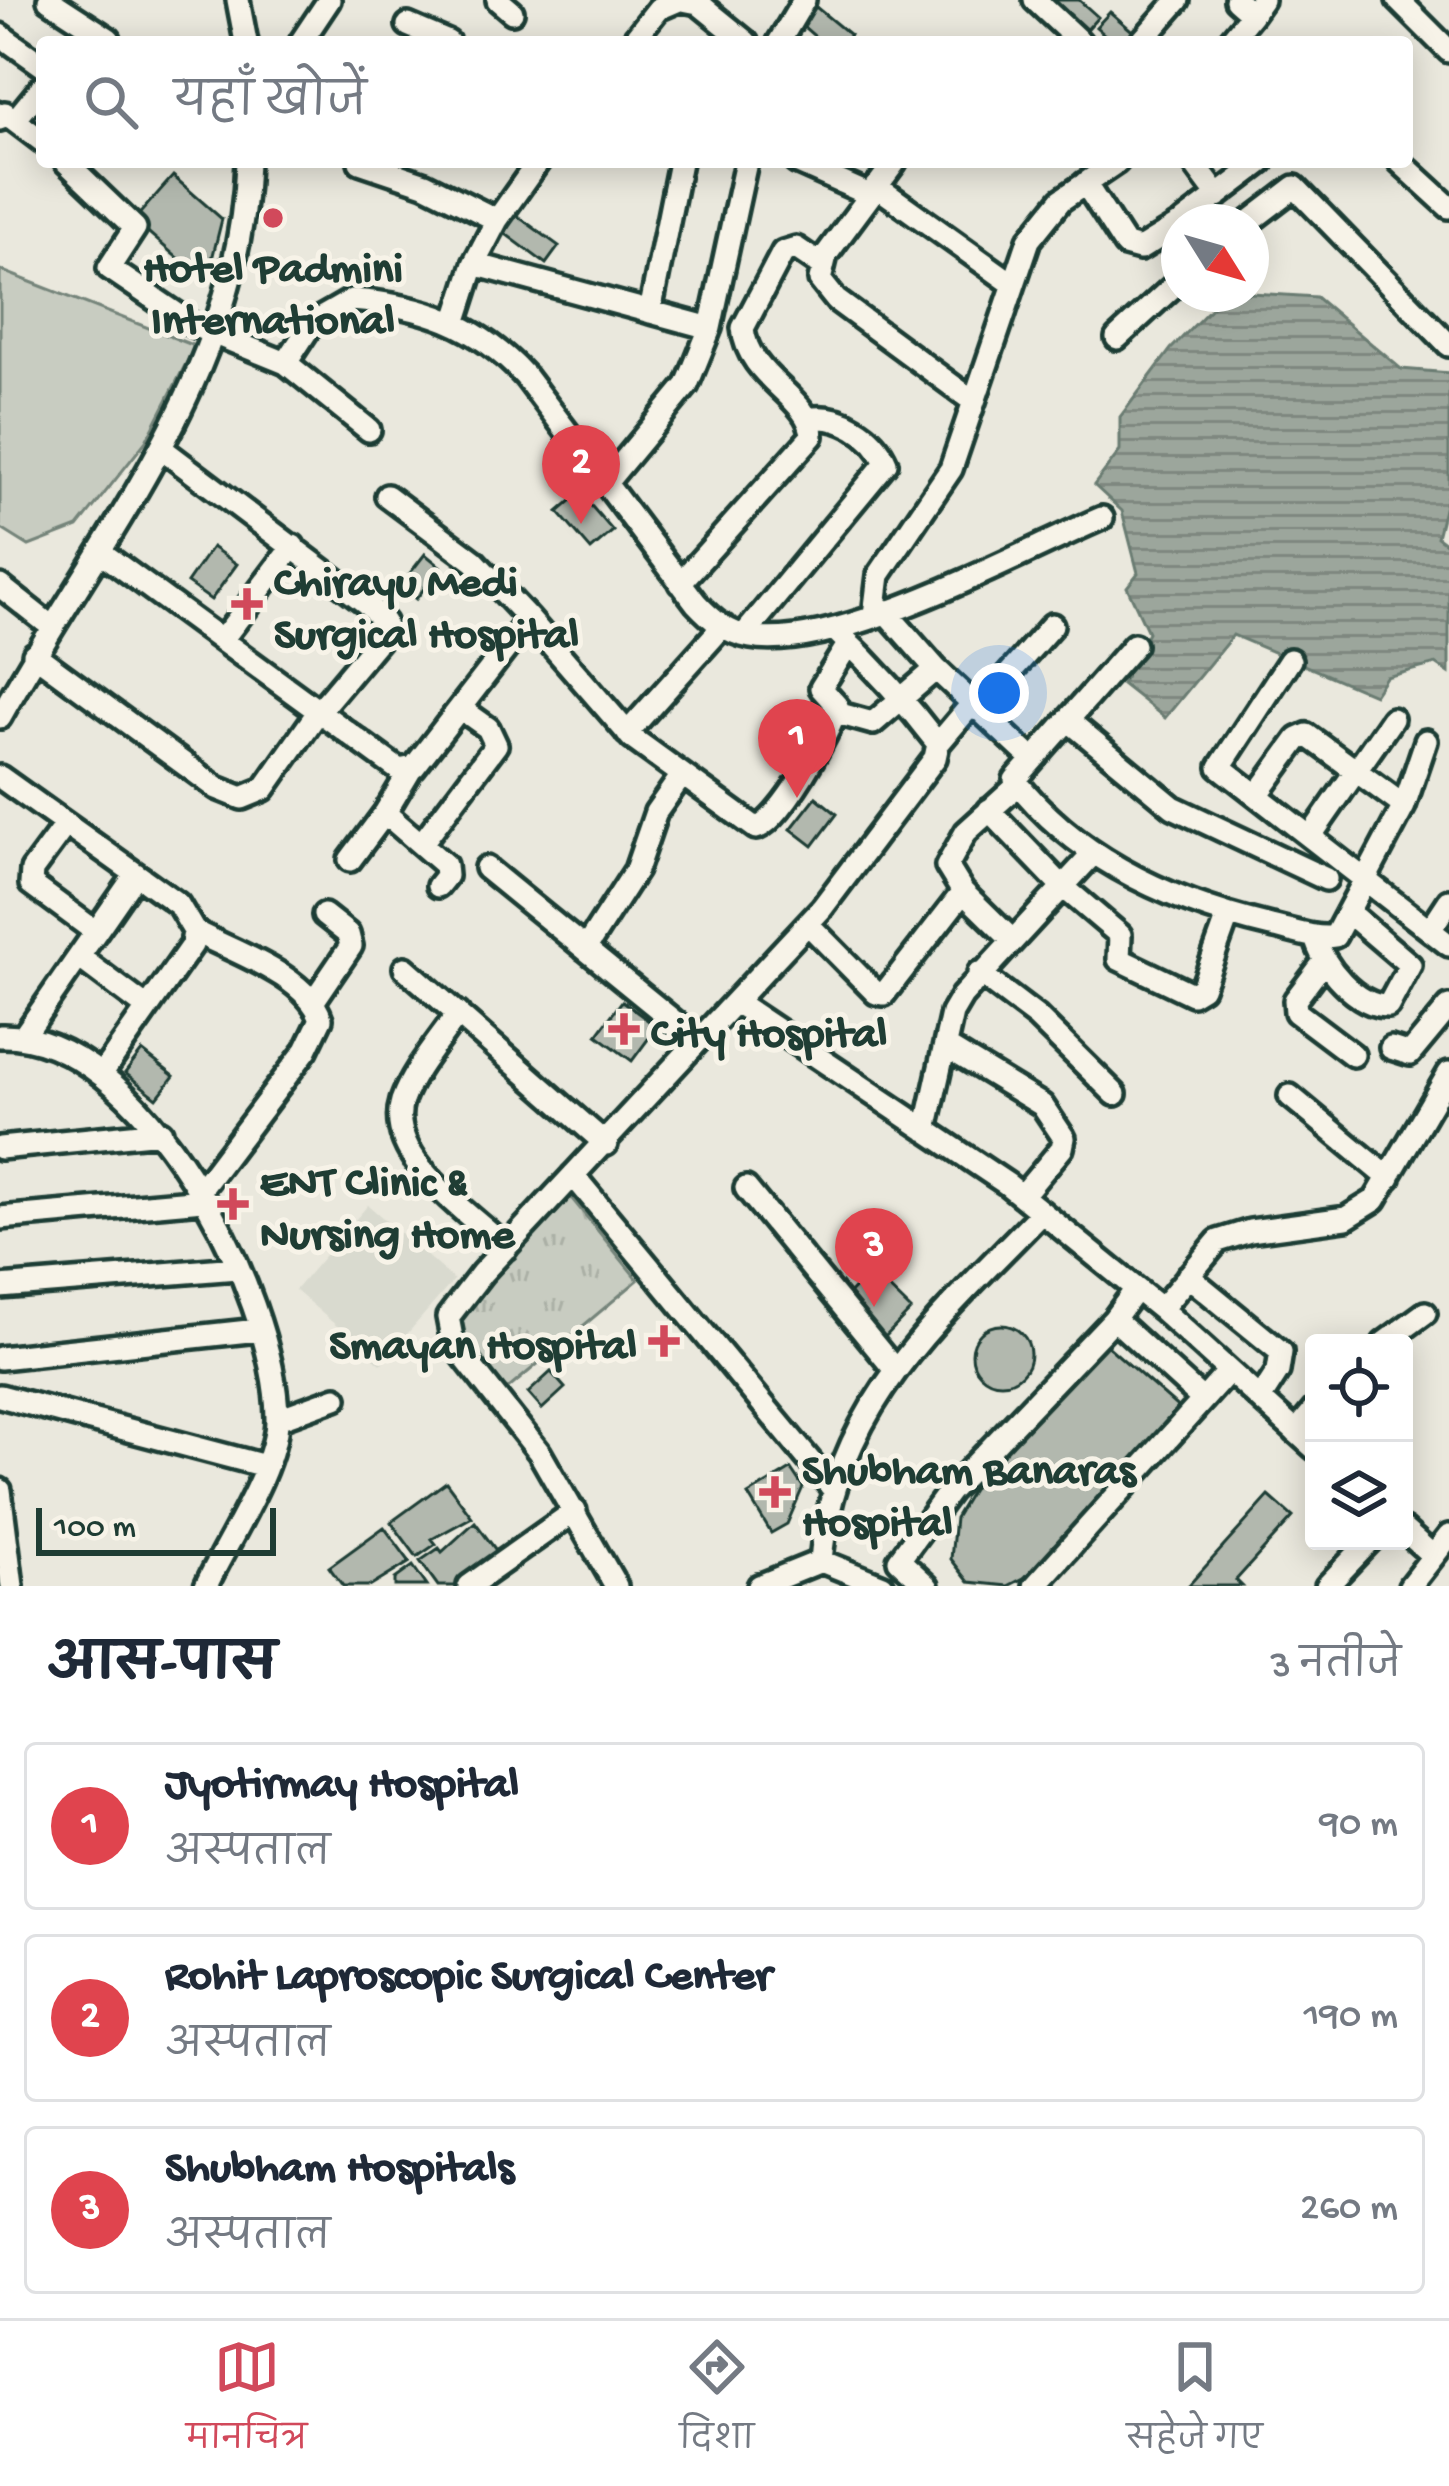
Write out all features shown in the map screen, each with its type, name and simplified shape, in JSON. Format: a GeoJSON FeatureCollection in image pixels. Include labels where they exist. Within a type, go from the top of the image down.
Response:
{"type":"FeatureCollection","features":[{"type":"Feature","properties":{"kind":"street"},"geometry":{"type":"LineString","coordinates":[[49,0],[104,36]]}},
{"type":"Feature","properties":{"kind":"street"},"geometry":{"type":"LineString","coordinates":[[238,0],[245,36]]}},
{"type":"Feature","properties":{"kind":"street"},"geometry":{"type":"LineString","coordinates":[[305,36],[329,0]]}},
{"type":"Feature","properties":{"kind":"street"},"geometry":{"type":"LineString","coordinates":[[637,36],[658,9],[681,0],[698,3],[739,36]]}},
{"type":"Feature","properties":{"kind":"street"},"geometry":{"type":"LineString","coordinates":[[783,36],[804,0]]}},
{"type":"Feature","properties":{"kind":"street"},"geometry":{"type":"LineString","coordinates":[[1147,36],[1178,0]]}},
{"type":"Feature","properties":{"kind":"street"},"geometry":{"type":"LineString","coordinates":[[1398,0],[1449,51]]}},
{"type":"Feature","properties":{"kind":"street"},"geometry":{"type":"LineString","coordinates":[[1038,1],[1074,36]]}},
{"type":"Feature","properties":{"kind":"street"},"geometry":{"type":"LineString","coordinates":[[1232,36],[1250,4]]}},
{"type":"Feature","properties":{"kind":"street"},"geometry":{"type":"LineString","coordinates":[[408,25],[434,36]]}},
{"type":"Feature","properties":{"kind":"street"},"geometry":{"type":"LineString","coordinates":[[0,35],[36,61]]}},
{"type":"Feature","properties":{"kind":"street"},"geometry":{"type":"LineString","coordinates":[[36,93],[8,119],[36,137]]}},
{"type":"Feature","properties":{"kind":"street"},"geometry":{"type":"LineString","coordinates":[[72,168],[135,228],[109,268],[168,310],[286,363],[369,430]]}},
{"type":"Feature","properties":{"kind":"street"},"geometry":{"type":"LineString","coordinates":[[0,717],[162,449],[214,334],[241,236],[247,168]]}},
{"type":"Feature","properties":{"kind":"street"},"geometry":{"type":"LineString","coordinates":[[377,168],[442,191],[496,220]]}},
{"type":"Feature","properties":{"kind":"street"},"geometry":{"type":"LineString","coordinates":[[456,320],[474,264],[496,220],[534,168]]}},
{"type":"Feature","properties":{"kind":"street"},"geometry":{"type":"LineString","coordinates":[[650,312],[679,168]]}},
{"type":"Feature","properties":{"kind":"street"},"geometry":{"type":"LineString","coordinates":[[605,484],[687,385],[710,328],[745,168]]}},
{"type":"Feature","properties":{"kind":"street"},"geometry":{"type":"LineString","coordinates":[[812,168],[873,190],[1013,284]]}},
{"type":"Feature","properties":{"kind":"street"},"geometry":{"type":"LineString","coordinates":[[890,168],[821,265],[820,280],[827,292],[973,401]]}},
{"type":"Feature","properties":{"kind":"street"},"geometry":{"type":"LineString","coordinates":[[1032,759],[879,613],[879,575],[952,469],[1013,284],[1043,217],[1108,168]]}},
{"type":"Feature","properties":{"kind":"street"},"geometry":{"type":"LineString","coordinates":[[1197,168],[1218,196]]}},
{"type":"Feature","properties":{"kind":"street"},"geometry":{"type":"LineString","coordinates":[[1207,204],[1256,168]]}},
{"type":"Feature","properties":{"kind":"street"},"geometry":{"type":"LineString","coordinates":[[1271,168],[1449,345]]}},
{"type":"Feature","properties":{"kind":"street"},"geometry":{"type":"LineString","coordinates":[[1406,168],[1449,208]]}},
{"type":"Feature","properties":{"kind":"street"},"geometry":{"type":"LineString","coordinates":[[1084,184],[1125,245],[1140,249],[1161,236]]}},
{"type":"Feature","properties":{"kind":"street"},"geometry":{"type":"LineString","coordinates":[[1269,207],[1295,187]]}},
{"type":"Feature","properties":{"kind":"street"},"geometry":{"type":"LineString","coordinates":[[680,583],[807,443],[812,428],[808,419],[753,361],[743,328],[783,252],[796,248],[821,265]]}},
{"type":"Feature","properties":{"kind":"street"},"geometry":{"type":"LineString","coordinates":[[474,264],[710,328]]}},
{"type":"Feature","properties":{"kind":"street"},"geometry":{"type":"LineString","coordinates":[[1118,338],[1161,298]]}},
{"type":"Feature","properties":{"kind":"street"},"geometry":{"type":"LineString","coordinates":[[286,363],[312,323],[352,300],[456,320],[491,342],[525,376],[680,583],[734,631],[784,639],[841,636],[879,613],[1102,518]]}},
{"type":"Feature","properties":{"kind":"street"},"geometry":{"type":"LineString","coordinates":[[627,733],[734,631],[886,464],[879,450],[840,419],[808,419]]}},
{"type":"Feature","properties":{"kind":"street"},"geometry":{"type":"LineString","coordinates":[[34,654],[218,788],[242,798],[264,788],[385,629],[366,603],[162,449]]}},
{"type":"Feature","properties":{"kind":"street"},"geometry":{"type":"LineString","coordinates":[[387,496],[474,561],[627,733],[744,823],[766,826],[837,712],[821,688],[841,636]]}},
{"type":"Feature","properties":{"kind":"street"},"geometry":{"type":"LineString","coordinates":[[222,640],[293,546]]}},
{"type":"Feature","properties":{"kind":"street"},"geometry":{"type":"LineString","coordinates":[[102,553],[390,767],[410,771]]}},
{"type":"Feature","properties":{"kind":"street"},"geometry":{"type":"LineString","coordinates":[[0,586],[52,627]]}},
{"type":"Feature","properties":{"kind":"street"},"geometry":{"type":"LineString","coordinates":[[350,860],[410,771],[529,619]]}},
{"type":"Feature","properties":{"kind":"street"},"geometry":{"type":"LineString","coordinates":[[449,1335],[448,1317],[456,1302],[808,924],[928,769],[938,744],[1052,626]]}},
{"type":"Feature","properties":{"kind":"street"},"geometry":{"type":"LineString","coordinates":[[841,636],[902,698],[938,744]]}},
{"type":"Feature","properties":{"kind":"street"},"geometry":{"type":"LineString","coordinates":[[1134,645],[1016,776],[1018,784],[1094,853],[1168,894],[1228,916],[1332,938],[1404,806],[1426,741]]}},
{"type":"Feature","properties":{"kind":"street"},"geometry":{"type":"LineString","coordinates":[[1290,660],[1220,762],[1222,771],[1312,834],[1449,945]]}},
{"type":"Feature","properties":{"kind":"street"},"geometry":{"type":"LineString","coordinates":[[837,712],[867,726],[935,669]]}},
{"type":"Feature","properties":{"kind":"street"},"geometry":{"type":"LineString","coordinates":[[422,843],[496,745],[488,728],[460,708]]}},
{"type":"Feature","properties":{"kind":"street"},"geometry":{"type":"LineString","coordinates":[[1312,834],[1392,719]]}},
{"type":"Feature","properties":{"kind":"street"},"geometry":{"type":"LineString","coordinates":[[1070,721],[1174,807],[1326,879]]}},
{"type":"Feature","properties":{"kind":"street"},"geometry":{"type":"LineString","coordinates":[[1258,794],[1302,735],[1404,806]]}},
{"type":"Feature","properties":{"kind":"street"},"geometry":{"type":"LineString","coordinates":[[0,777],[178,904],[194,931],[293,985],[313,1002],[321,1019],[313,1040],[201,1196],[0,1217]]}},
{"type":"Feature","properties":{"kind":"street"},"geometry":{"type":"LineString","coordinates":[[585,949],[636,871],[656,812],[680,778]]}},
{"type":"Feature","properties":{"kind":"street"},"geometry":{"type":"LineString","coordinates":[[1010,938],[948,872],[950,859],[989,810],[1018,784]]}},
{"type":"Feature","properties":{"kind":"street"},"geometry":{"type":"LineString","coordinates":[[989,810],[1061,885],[1120,935],[1119,959],[1195,994],[1228,916]]}},
{"type":"Feature","properties":{"kind":"street"},"geometry":{"type":"LineString","coordinates":[[385,812],[445,865],[446,876],[438,886]]}},
{"type":"Feature","properties":{"kind":"street"},"geometry":{"type":"LineString","coordinates":[[66,824],[32,870],[31,884],[96,932]]}},
{"type":"Feature","properties":{"kind":"street"},"geometry":{"type":"LineString","coordinates":[[926,1130],[952,1013],[1010,938],[1094,853]]}},
{"type":"Feature","properties":{"kind":"street"},"geometry":{"type":"LineString","coordinates":[[486,868],[697,1040]]}},
{"type":"Feature","properties":{"kind":"street"},"geometry":{"type":"LineString","coordinates":[[136,874],[79,957],[12,1036],[64,1047],[102,1073],[161,1132],[201,1196],[237,1268],[272,1371],[278,1419],[265,1466],[206,1586]]}},
{"type":"Feature","properties":{"kind":"street"},"geometry":{"type":"LineString","coordinates":[[808,924],[876,993],[884,994],[963,892]]}},
{"type":"Feature","properties":{"kind":"street"},"geometry":{"type":"LineString","coordinates":[[1430,929],[1449,901]]}},
{"type":"Feature","properties":{"kind":"street"},"geometry":{"type":"LineString","coordinates":[[1315,936],[1322,963],[1384,1008],[1409,973],[1408,962],[1348,912]]}},
{"type":"Feature","properties":{"kind":"street"},"geometry":{"type":"LineString","coordinates":[[313,1002],[351,946],[348,934],[325,915]]}},
{"type":"Feature","properties":{"kind":"street"},"geometry":{"type":"LineString","coordinates":[[102,1073],[192,945],[194,931]]}},
{"type":"Feature","properties":{"kind":"street"},"geometry":{"type":"LineString","coordinates":[[79,957],[147,1008]]}},
{"type":"Feature","properties":{"kind":"street"},"geometry":{"type":"LineString","coordinates":[[1322,963],[1295,1000],[1296,1012],[1353,1055]]}},
{"type":"Feature","properties":{"kind":"street"},"geometry":{"type":"LineString","coordinates":[[405,968],[605,1144]]}},
{"type":"Feature","properties":{"kind":"street"},"geometry":{"type":"LineString","coordinates":[[979,974],[1036,1017],[1115,1094]]}},
{"type":"Feature","properties":{"kind":"street"},"geometry":{"type":"LineString","coordinates":[[737,1003],[1022,1196],[1136,1289],[1307,1442]]}},
{"type":"Feature","properties":{"kind":"street"},"geometry":{"type":"LineString","coordinates":[[1391,1048],[1410,1054],[1449,1007]]}},
{"type":"Feature","properties":{"kind":"street"},"geometry":{"type":"LineString","coordinates":[[458,1013],[409,1086],[400,1123],[410,1153],[506,1248]]}},
{"type":"Feature","properties":{"kind":"street"},"geometry":{"type":"LineString","coordinates":[[945,1046],[1042,1105],[1064,1138],[1062,1148],[1022,1196]]}},
{"type":"Feature","properties":{"kind":"street"},"geometry":{"type":"LineString","coordinates":[[1160,1310],[1218,1241],[1250,1231],[1346,1218],[1375,1200],[1446,1084]]}},
{"type":"Feature","properties":{"kind":"street"},"geometry":{"type":"LineString","coordinates":[[1290,1096],[1389,1178]]}},
{"type":"Feature","properties":{"kind":"street"},"geometry":{"type":"LineString","coordinates":[[0,1148],[161,1132]]}},
{"type":"Feature","properties":{"kind":"street"},"geometry":{"type":"LineString","coordinates":[[573,1175],[834,1490]]}},
{"type":"Feature","properties":{"kind":"street"},"geometry":{"type":"LineString","coordinates":[[746,1188],[895,1370]]}},
{"type":"Feature","properties":{"kind":"street"},"geometry":{"type":"LineString","coordinates":[[821,1562],[834,1490],[860,1419],[895,1370],[1042,1213]]}},
{"type":"Feature","properties":{"kind":"street"},"geometry":{"type":"LineString","coordinates":[[0,1287],[237,1268]]}},
{"type":"Feature","properties":{"kind":"street"},"geometry":{"type":"LineString","coordinates":[[1188,1276],[1281,1352],[1278,1371],[1260,1399]]}},
{"type":"Feature","properties":{"kind":"street"},"geometry":{"type":"LineString","coordinates":[[759,1586],[821,1562],[882,1585],[950,1492],[1136,1289]]}},
{"type":"Feature","properties":{"kind":"street"},"geometry":{"type":"LineString","coordinates":[[1396,1334],[1425,1313]]}},
{"type":"Feature","properties":{"kind":"street"},"geometry":{"type":"LineString","coordinates":[[428,1318],[449,1335],[539,1452],[616,1586]]}},
{"type":"Feature","properties":{"kind":"street"},"geometry":{"type":"LineString","coordinates":[[1114,1318],[1203,1400]]}},
{"type":"Feature","properties":{"kind":"street"},"geometry":{"type":"LineString","coordinates":[[0,1358],[258,1330]]}},
{"type":"Feature","properties":{"kind":"street"},"geometry":{"type":"LineString","coordinates":[[1035,1586],[1229,1371]]}},
{"type":"Feature","properties":{"kind":"street"},"geometry":{"type":"LineString","coordinates":[[0,1396],[265,1466]]}},
{"type":"Feature","properties":{"kind":"street"},"geometry":{"type":"LineString","coordinates":[[278,1419],[336,1398]]}},
{"type":"Feature","properties":{"kind":"street"},"geometry":{"type":"LineString","coordinates":[[1296,1432],[1305,1421]]}},
{"type":"Feature","properties":{"kind":"street"},"geometry":{"type":"LineString","coordinates":[[0,1490],[12,1586]]}},
{"type":"Feature","properties":{"kind":"street"},"geometry":{"type":"LineString","coordinates":[[469,1586],[574,1511]]}},
{"type":"Feature","properties":{"kind":"street"},"geometry":{"type":"LineString","coordinates":[[1410,1586],[1449,1536]]}},
{"type":"Feature","properties":{"kind":"street"},"geometry":{"type":"LineString","coordinates":[[1413,1538],[1432,1556]]}},
{"type":"Feature","properties":{"kind":"street"},"geometry":{"type":"LineString","coordinates":[[1327,1586],[1361,1550]]}},
{"type":"Feature","properties":{"kind":"street"},"geometry":{"type":"LineString","coordinates":[[898,1560],[927,1586]]}},
{"type":"Feature","properties":{"kind":"shaded area"},"geometry":{"type":"Polygon","coordinates":[[[1269,294],[1316,297],[1401,369],[1449,373],[1449,489],[1437,537],[1449,546],[1449,673],[1436,664],[1386,677],[1374,695],[1233,635],[1165,718],[1122,684],[1148,632],[1127,587],[1138,573],[1122,511],[1094,485],[1120,451],[1120,417],[1171,349],[1207,312],[1269,312],[1269,294]]]}},
{"type":"Feature","properties":{"kind":"shaded area"},"geometry":{"type":"Polygon","coordinates":[[[368,1205],[454,1280],[381,1364],[295,1290],[368,1205]]]}},
{"type":"Feature","properties":{"kind":"green space"},"geometry":{"type":"Polygon","coordinates":[[[0,270],[195,346],[146,441],[78,527],[29,546],[0,528],[0,270]]]}},
{"type":"Feature","properties":{"kind":"green space"},"geometry":{"type":"Polygon","coordinates":[[[568,1194],[638,1280],[503,1393],[453,1330],[457,1309],[568,1194]]]}},
{"type":"Feature","properties":{"kind":"building"},"geometry":{"type":"Polygon","coordinates":[[[1079,0],[1098,17],[1083,34],[1048,4],[1079,0]]]}},
{"type":"Feature","properties":{"kind":"building"},"geometry":{"type":"Polygon","coordinates":[[[811,3],[850,35],[814,36],[797,21],[811,3]]]}},
{"type":"Feature","properties":{"kind":"building"},"geometry":{"type":"Polygon","coordinates":[[[1110,12],[1137,35],[1106,36],[1096,27],[1110,12]]]}},
{"type":"Feature","properties":{"kind":"building"},"geometry":{"type":"Polygon","coordinates":[[[173,176],[222,219],[206,283],[134,220],[173,176]]]}},
{"type":"Feature","properties":{"kind":"building"},"geometry":{"type":"Polygon","coordinates":[[[516,215],[559,246],[546,264],[503,232],[516,215]]]}},
{"type":"Feature","properties":{"kind":"building"},"geometry":{"type":"Polygon","coordinates":[[[580,493],[613,531],[591,550],[558,512],[580,493]]]}},
{"type":"Feature","properties":{"kind":"building"},"geometry":{"type":"Polygon","coordinates":[[[212,547],[237,564],[211,600],[187,583],[212,547]]]}},
{"type":"Feature","properties":{"kind":"building"},"geometry":{"type":"Polygon","coordinates":[[[425,554],[441,567],[416,599],[400,586],[425,554]]]}},
{"type":"Feature","properties":{"kind":"building"},"geometry":{"type":"Polygon","coordinates":[[[816,797],[837,814],[813,846],[791,829],[816,797]]]}},
{"type":"Feature","properties":{"kind":"building"},"geometry":{"type":"Polygon","coordinates":[[[622,1001],[657,1027],[632,1061],[597,1035],[622,1001]]]}},
{"type":"Feature","properties":{"kind":"building"},"geometry":{"type":"Polygon","coordinates":[[[142,1051],[174,1076],[157,1098],[125,1073],[142,1051]]]}},
{"type":"Feature","properties":{"kind":"building"},"geometry":{"type":"Polygon","coordinates":[[[871,1271],[911,1310],[884,1338],[843,1300],[871,1271]]]}},
{"type":"Feature","properties":{"kind":"building"},"geometry":{"type":"Polygon","coordinates":[[[1001,1325],[1022,1333],[1030,1354],[1022,1375],[1001,1383],[980,1375],[972,1354],[980,1333],[1001,1325]]]}},
{"type":"Feature","properties":{"kind":"building"},"geometry":{"type":"Polygon","coordinates":[[[1103,1342],[1181,1410],[1049,1565],[1008,1586],[969,1582],[951,1559],[955,1518],[989,1461],[1103,1342]]]}},
{"type":"Feature","properties":{"kind":"building"},"geometry":{"type":"Polygon","coordinates":[[[551,1372],[565,1388],[542,1409],[528,1393],[551,1372]]]}},
{"type":"Feature","properties":{"kind":"building"},"geometry":{"type":"Polygon","coordinates":[[[791,1469],[803,1487],[787,1524],[771,1533],[748,1495],[791,1469]]]}},
{"type":"Feature","properties":{"kind":"building"},"geometry":{"type":"Polygon","coordinates":[[[446,1482],[472,1517],[432,1539],[436,1544],[417,1557],[391,1522],[446,1482]]]}},
{"type":"Feature","properties":{"kind":"building"},"geometry":{"type":"Polygon","coordinates":[[[1269,1496],[1293,1517],[1236,1580],[1242,1586],[1188,1586],[1269,1496]]]}},
{"type":"Feature","properties":{"kind":"building"},"geometry":{"type":"Polygon","coordinates":[[[475,1522],[501,1557],[460,1586],[438,1586],[420,1561],[439,1548],[442,1552],[475,1522]]]}},
{"type":"Feature","properties":{"kind":"building"},"geometry":{"type":"Polygon","coordinates":[[[384,1527],[410,1562],[371,1586],[343,1586],[329,1567],[384,1527]]]}},
{"type":"Feature","properties":{"kind":"building"},"geometry":{"type":"Polygon","coordinates":[[[413,1566],[427,1586],[395,1586],[395,1579],[413,1566]]]}},
{"type":"Feature","properties":{"kind":"place","name":"Hotel Padmini International"},"geometry":{"type":"Point","coordinates":[273,218]}},
{"type":"Feature","properties":{"kind":"place","name":"Rohit Laproscopic Surgical Center"},"geometry":{"type":"Point","coordinates":[581,524]}},
{"type":"Feature","properties":{"kind":"place","name":"Chirayu Medi Surgical Hospital"},"geometry":{"type":"Point","coordinates":[247,604]}},
{"type":"Feature","properties":{"kind":"place","name":"Jyotirmay Hospital"},"geometry":{"type":"Point","coordinates":[797,798]}},
{"type":"Feature","properties":{"kind":"place","name":"City Hospital"},"geometry":{"type":"Point","coordinates":[624,1029]}},
{"type":"Feature","properties":{"kind":"place","name":"ENT Clinic & Nursing Home"},"geometry":{"type":"Point","coordinates":[233,1204]}},
{"type":"Feature","properties":{"kind":"place","name":"Shubham Hospitals"},"geometry":{"type":"Point","coordinates":[874,1307]}},
{"type":"Feature","properties":{"kind":"place","name":"Smayan Hospital"},"geometry":{"type":"Point","coordinates":[664,1341]}},
{"type":"Feature","properties":{"kind":"place","name":"Shubham Banaras Hospital"},"geometry":{"type":"Point","coordinates":[775,1492]}}]}
